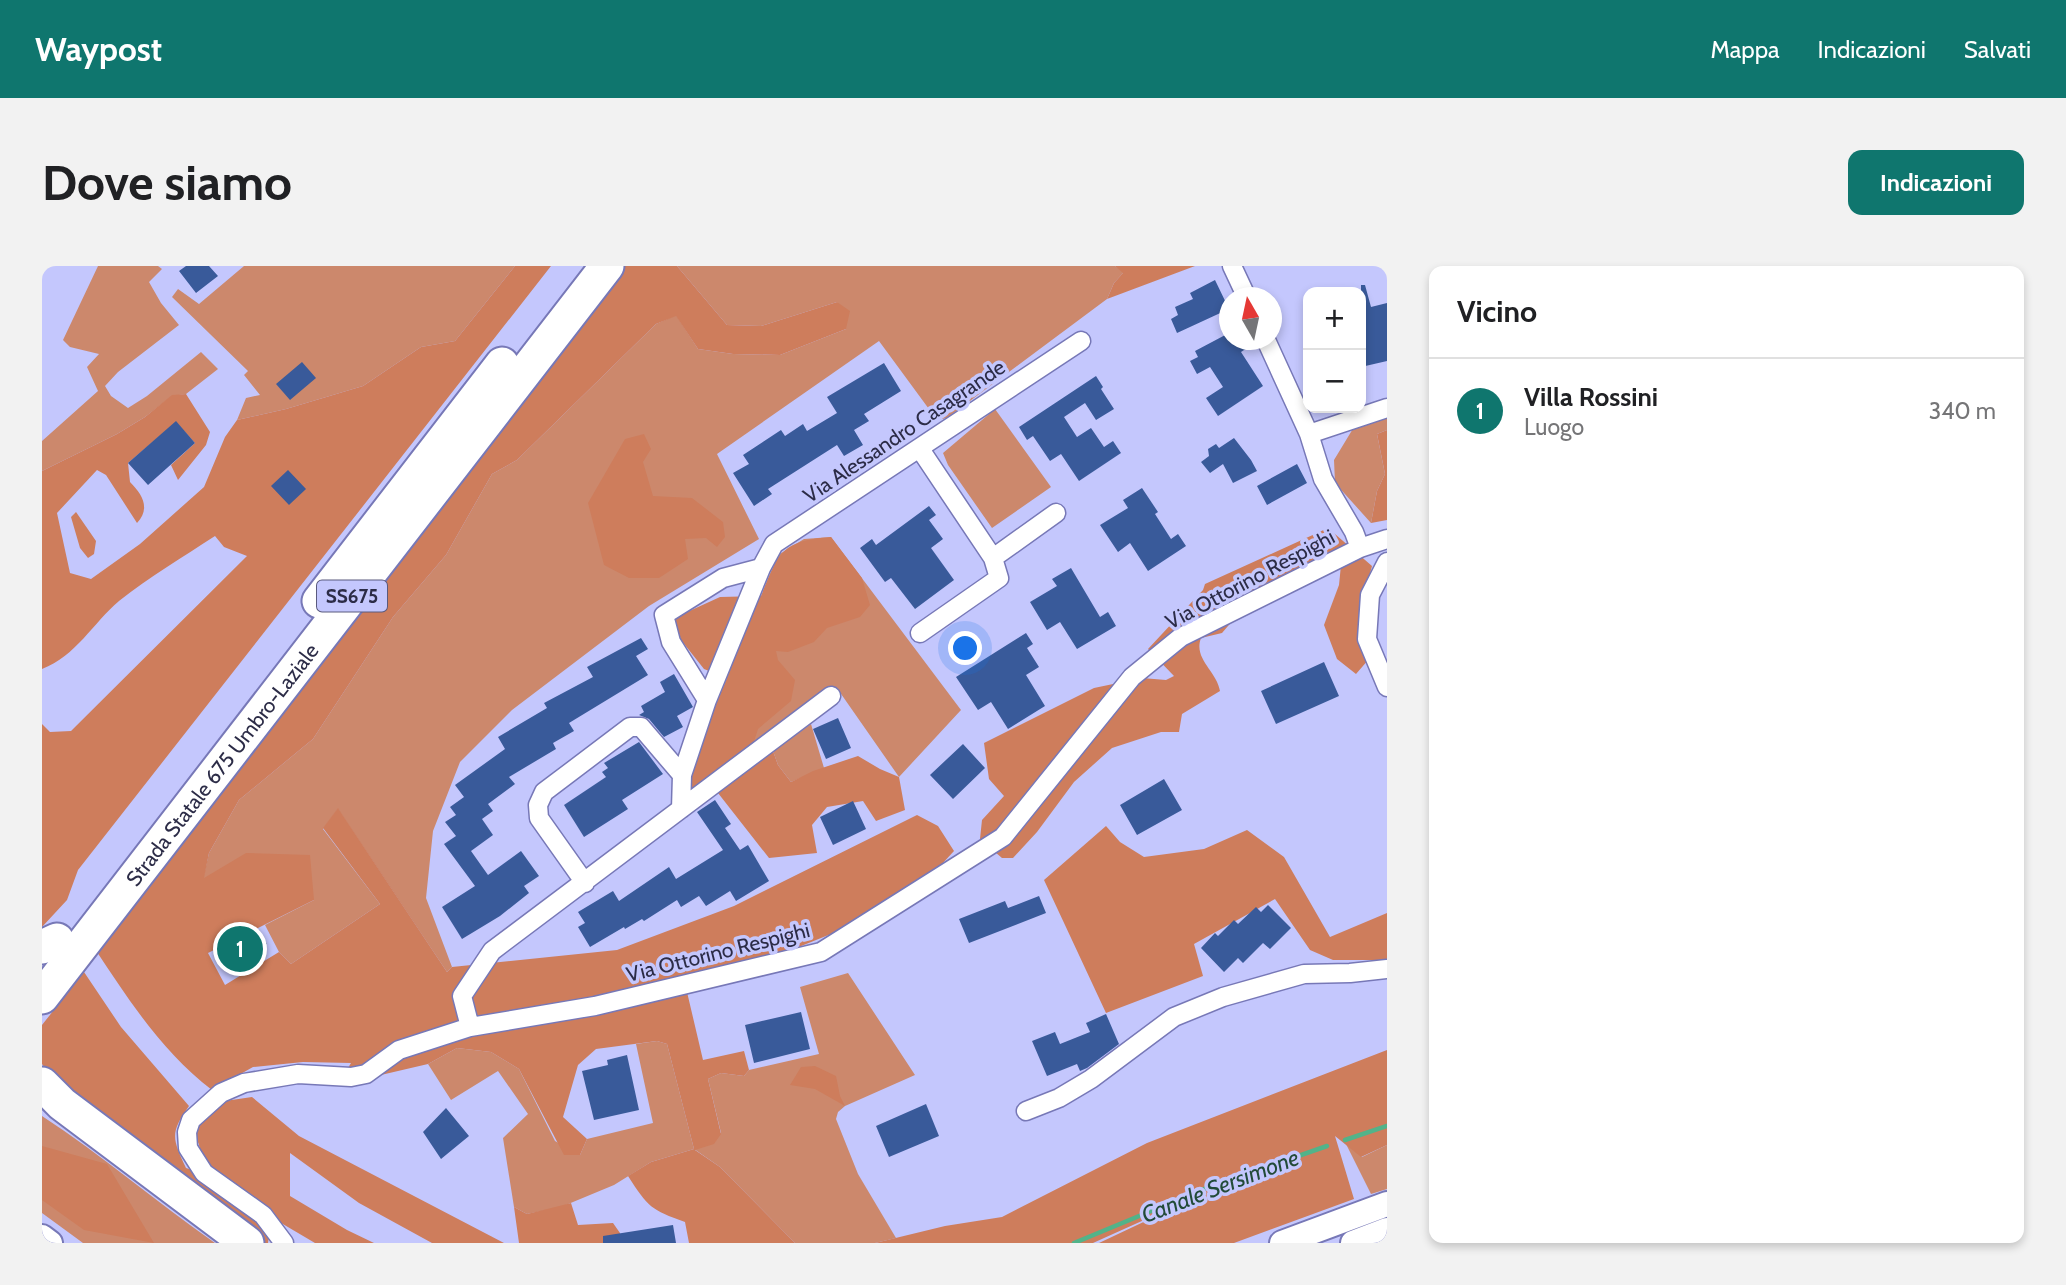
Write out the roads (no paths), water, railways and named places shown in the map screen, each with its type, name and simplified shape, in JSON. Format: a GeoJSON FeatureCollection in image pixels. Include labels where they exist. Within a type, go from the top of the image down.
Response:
{"type":"FeatureCollection","features":[{"type":"Feature","properties":{"kind":"highway","name":"Strada Statale 675 Umbro-Laziale"},"geometry":{"type":"LineString","coordinates":[[91,915],[406,486],[579,266]]}},
{"type":"Feature","properties":{"kind":"highway","name":"Strada Statale 675 Umbro-Laziale"},"geometry":{"type":"LineString","coordinates":[[42,997],[52,953],[91,915],[607,266]]}},
{"type":"Feature","properties":{"kind":"highway"},"geometry":{"type":"LineString","coordinates":[[49,1094],[247,1243]]}},
{"type":"Feature","properties":{"kind":"main road"},"geometry":{"type":"LineString","coordinates":[[1282,1243],[1387,1204]]}},
{"type":"Feature","properties":{"kind":"main road"},"geometry":{"type":"LineString","coordinates":[[1353,1243],[1387,1230]]}},
{"type":"Feature","properties":{"kind":"main road"},"geometry":{"type":"LineString","coordinates":[[42,1237],[50,1243]]}},
{"type":"Feature","properties":{"kind":"street"},"geometry":{"type":"LineString","coordinates":[[1232,266],[1242,287]]}},
{"type":"Feature","properties":{"kind":"street","name":"Via Alessandro Casagrande"},"geometry":{"type":"LineString","coordinates":[[681,809],[682,775],[707,700],[761,568],[774,544],[1081,341]]}},
{"type":"Feature","properties":{"kind":"street"},"geometry":{"type":"LineString","coordinates":[[1271,350],[1309,434],[1323,478],[1354,532],[1360,548]]}},
{"type":"Feature","properties":{"kind":"street"},"geometry":{"type":"LineString","coordinates":[[1309,434],[1387,408]]}},
{"type":"Feature","properties":{"kind":"street"},"geometry":{"type":"LineString","coordinates":[[920,449],[993,558],[999,578],[920,634]]}},
{"type":"Feature","properties":{"kind":"street"},"geometry":{"type":"LineString","coordinates":[[993,558],[1056,513]]}},
{"type":"Feature","properties":{"kind":"street","name":"Via Ottorino Respighi"},"geometry":{"type":"LineString","coordinates":[[284,1243],[263,1215],[204,1173],[188,1148],[187,1132],[191,1120],[220,1093],[244,1083],[298,1074],[351,1077],[366,1074],[400,1050],[470,1027],[596,1006],[821,951],[1003,837],[1132,677],[1181,637],[1360,548],[1387,539]]}},
{"type":"Feature","properties":{"kind":"street"},"geometry":{"type":"LineString","coordinates":[[1387,562],[1370,595],[1367,639],[1387,687]]}},
{"type":"Feature","properties":{"kind":"street"},"geometry":{"type":"LineString","coordinates":[[707,700],[671,642],[664,615],[723,578],[761,568]]}},
{"type":"Feature","properties":{"kind":"street"},"geometry":{"type":"LineString","coordinates":[[470,1027],[462,996],[492,951],[831,696]]}},
{"type":"Feature","properties":{"kind":"street"},"geometry":{"type":"LineString","coordinates":[[585,883],[539,818],[538,805],[544,792],[630,727],[641,727],[682,775]]}},
{"type":"Feature","properties":{"kind":"street"},"geometry":{"type":"LineString","coordinates":[[1026,1111],[1059,1098],[1091,1079],[1174,1017],[1223,997],[1304,974],[1387,969]]}},
{"type":"Feature","properties":{"kind":"waterway","name":"Canale Sersimone"},"geometry":{"type":"LineString","coordinates":[[1345,1140],[1387,1126]]}},
{"type":"Feature","properties":{"kind":"waterway","name":"Canale Sersimone"},"geometry":{"type":"LineString","coordinates":[[1074,1243],[1209,1187],[1327,1146]]}},
{"type":"Feature","properties":{"kind":"place","name":"Villa Rossini"},"geometry":{"type":"Point","coordinates":[240,949]}}]}
